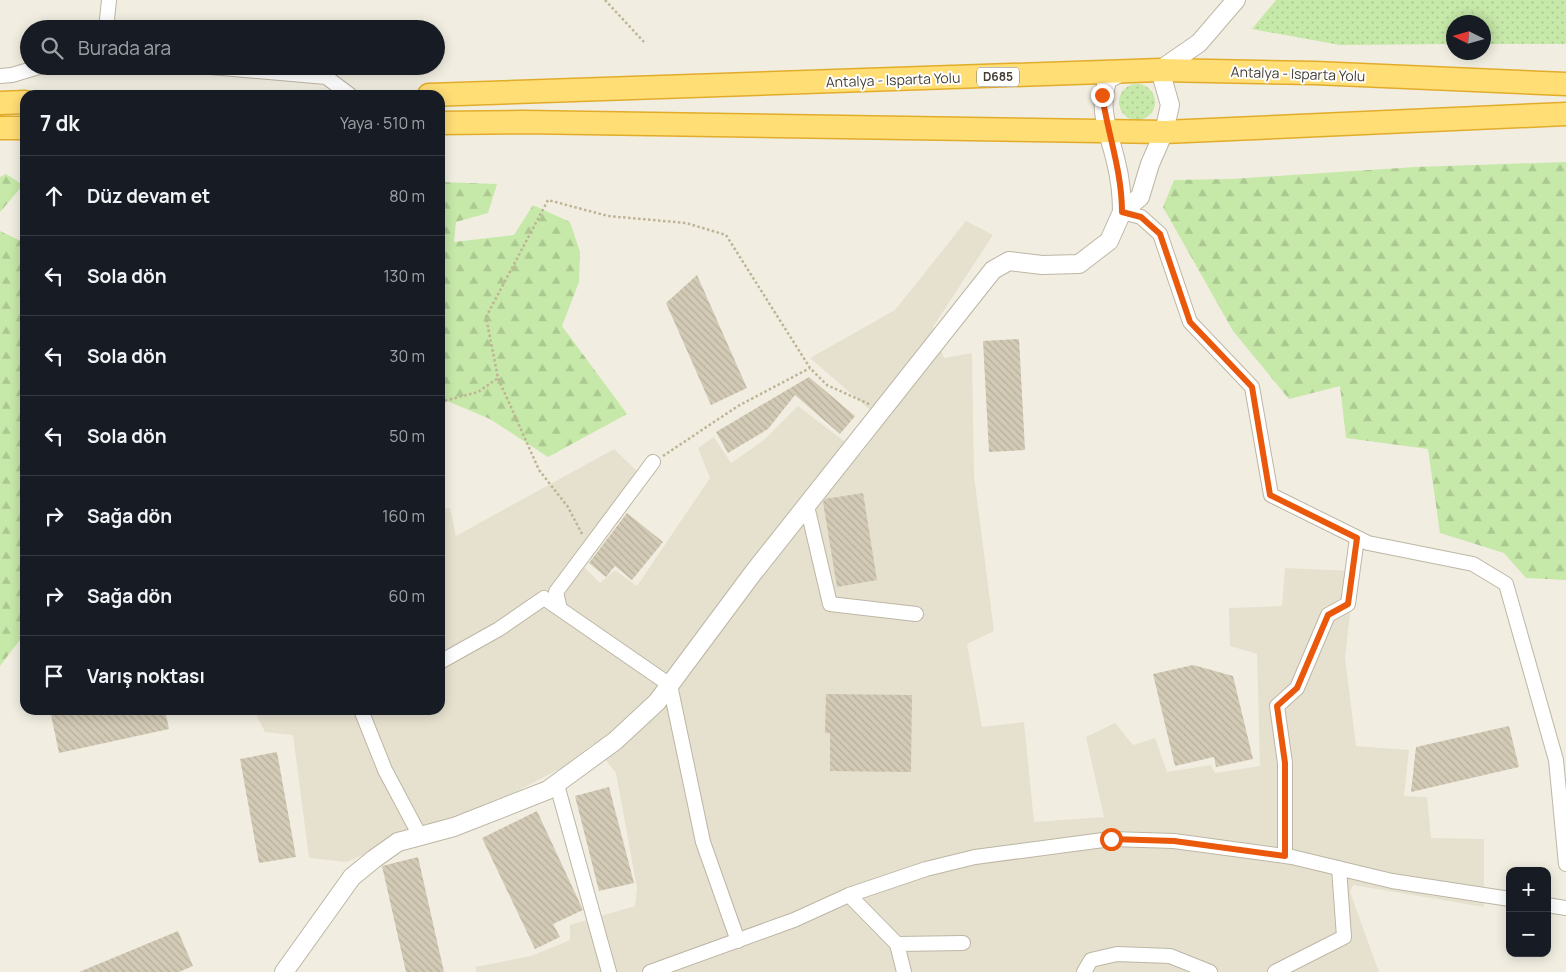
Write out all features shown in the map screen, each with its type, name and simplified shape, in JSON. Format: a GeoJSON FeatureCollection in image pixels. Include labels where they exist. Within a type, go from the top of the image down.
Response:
{"type":"FeatureCollection","features":[{"type":"Feature","properties":{"kind":"highway","name":"Antalya - Isparta Yolu"},"geometry":{"type":"LineString","coordinates":[[445,94],[1160,70],[1315,73],[1566,84]]}},
{"type":"Feature","properties":{"kind":"highway"},"geometry":{"type":"LineString","coordinates":[[0,103],[20,102]]}},
{"type":"Feature","properties":{"kind":"highway"},"geometry":{"type":"LineString","coordinates":[[445,123],[523,122],[1164,132],[1566,114]]}},
{"type":"Feature","properties":{"kind":"highway"},"geometry":{"type":"LineString","coordinates":[[0,128],[20,128]]}},
{"type":"Feature","properties":{"kind":"street"},"geometry":{"type":"LineString","coordinates":[[107,20],[109,0]]}},
{"type":"Feature","properties":{"kind":"street"},"geometry":{"type":"LineString","coordinates":[[286,972],[352,877],[398,842],[454,827],[557,785],[615,741],[658,702],[807,506],[993,270],[1009,261],[1042,265],[1079,264],[1109,241],[1122,212],[1140,197],[1150,164],[1164,132],[1170,104],[1160,70],[1199,43],[1236,0]]}},
{"type":"Feature","properties":{"kind":"street"},"geometry":{"type":"LineString","coordinates":[[1122,72],[1108,78],[1102,95],[1107,131],[1117,163],[1122,212]]}},
{"type":"Feature","properties":{"kind":"street"},"geometry":{"type":"LineString","coordinates":[[0,76],[20,73]]}},
{"type":"Feature","properties":{"kind":"street"},"geometry":{"type":"LineString","coordinates":[[303,75],[326,77],[343,90]]}},
{"type":"Feature","properties":{"kind":"street"},"geometry":{"type":"LineString","coordinates":[[1122,212],[1141,217],[1160,234],[1190,322],[1252,387],[1270,495],[1368,543],[1473,564],[1506,584],[1556,760],[1566,864]]}},
{"type":"Feature","properties":{"kind":"street"},"geometry":{"type":"LineString","coordinates":[[560,609],[556,592],[653,462]]}},
{"type":"Feature","properties":{"kind":"street"},"geometry":{"type":"LineString","coordinates":[[807,506],[830,604],[916,614]]}},
{"type":"Feature","properties":{"kind":"street"},"geometry":{"type":"LineString","coordinates":[[1285,856],[1285,763],[1277,706],[1297,688],[1328,615],[1348,604],[1357,538]]}},
{"type":"Feature","properties":{"kind":"street"},"geometry":{"type":"LineString","coordinates":[[445,659],[499,629],[544,598],[670,685],[703,842],[738,941]]}},
{"type":"Feature","properties":{"kind":"street"},"geometry":{"type":"LineString","coordinates":[[363,715],[385,770],[420,836]]}},
{"type":"Feature","properties":{"kind":"street"},"geometry":{"type":"LineString","coordinates":[[557,785],[609,972]]}},
{"type":"Feature","properties":{"kind":"street"},"geometry":{"type":"LineString","coordinates":[[650,972],[794,920],[849,895],[926,869],[975,857],[1111,839],[1174,841],[1285,856],[1392,881],[1506,898]]}},
{"type":"Feature","properties":{"kind":"street"},"geometry":{"type":"LineString","coordinates":[[1276,972],[1344,937],[1339,868]]}},
{"type":"Feature","properties":{"kind":"street"},"geometry":{"type":"LineString","coordinates":[[849,895],[897,944],[904,972]]}},
{"type":"Feature","properties":{"kind":"street"},"geometry":{"type":"LineString","coordinates":[[1551,906],[1566,908]]}},
{"type":"Feature","properties":{"kind":"street"},"geometry":{"type":"LineString","coordinates":[[897,944],[963,943]]}},
{"type":"Feature","properties":{"kind":"street"},"geometry":{"type":"LineString","coordinates":[[1084,972],[1091,960],[1117,954],[1170,956],[1192,968],[1210,972]]}},
{"type":"Feature","properties":{"kind":"path"},"geometry":{"type":"LineString","coordinates":[[605,0],[644,42]]}},
{"type":"Feature","properties":{"kind":"path"},"geometry":{"type":"LineString","coordinates":[[589,547],[568,507],[539,470],[498,378],[486,317],[548,200],[608,216],[686,223],[726,234],[810,368],[827,384],[882,410]]}},
{"type":"Feature","properties":{"kind":"path"},"geometry":{"type":"LineString","coordinates":[[653,462],[738,406],[810,368]]}},
{"type":"Feature","properties":{"kind":"path"},"geometry":{"type":"LineString","coordinates":[[445,401],[478,392],[498,378]]}},
{"type":"Feature","properties":{"kind":"shaded area"},"geometry":{"type":"Polygon","coordinates":[[[966,221],[993,235],[933,327],[944,358],[972,353],[974,476],[994,631],[967,644],[982,727],[1024,722],[1034,822],[1104,817],[1086,737],[1115,723],[1133,745],[1155,738],[1167,772],[1211,765],[1215,773],[1260,766],[1257,654],[1230,646],[1229,608],[1282,606],[1285,568],[1355,571],[1345,658],[1356,746],[1409,750],[1404,796],[1427,797],[1431,838],[1484,839],[1484,907],[1353,885],[1350,892],[1379,972],[477,972],[475,967],[531,956],[570,940],[570,925],[635,906],[637,888],[616,773],[593,744],[563,767],[504,798],[431,825],[347,862],[309,858],[293,735],[265,732],[256,715],[445,715],[445,508],[450,508],[456,536],[614,449],[640,474],[576,559],[600,583],[615,570],[637,586],[710,478],[698,448],[714,437],[731,463],[763,441],[798,406],[861,454],[884,422],[810,358],[895,310],[966,221]]]}},
{"type":"Feature","properties":{"kind":"green space"},"geometry":{"type":"Polygon","coordinates":[[[1276,0],[1566,0],[1566,44],[1491,44],[1491,15],[1446,15],[1446,44],[1340,45],[1252,29],[1276,0]]]}},
{"type":"Feature","properties":{"kind":"green space"},"geometry":{"type":"Polygon","coordinates":[[[1137,84],[1144,85],[1150,89],[1154,95],[1154,109],[1150,115],[1144,119],[1137,120],[1130,119],[1124,115],[1120,109],[1119,102],[1120,95],[1124,89],[1130,85],[1137,84]]]}},
{"type":"Feature","properties":{"kind":"green space"},"geometry":{"type":"Polygon","coordinates":[[[1566,162],[1566,580],[1526,578],[1504,553],[1440,533],[1428,449],[1346,438],[1340,386],[1289,399],[1233,331],[1163,207],[1174,180],[1231,179],[1415,167],[1566,162]]]}},
{"type":"Feature","properties":{"kind":"green space"},"geometry":{"type":"Polygon","coordinates":[[[6,174],[20,183],[20,189],[0,212],[0,177],[6,174]]]}},
{"type":"Feature","properties":{"kind":"green space"},"geometry":{"type":"Polygon","coordinates":[[[445,182],[497,184],[488,213],[456,222],[454,242],[514,235],[533,205],[570,222],[580,252],[579,282],[562,326],[627,414],[548,457],[490,419],[445,400],[445,182]]]}},
{"type":"Feature","properties":{"kind":"green space"},"geometry":{"type":"Polygon","coordinates":[[[0,231],[20,241],[20,640],[0,666],[0,231]]]}},
{"type":"Feature","properties":{"kind":"building"},"geometry":{"type":"Polygon","coordinates":[[[697,275],[747,388],[711,405],[666,303],[697,275]]]}},
{"type":"Feature","properties":{"kind":"building"},"geometry":{"type":"Polygon","coordinates":[[[1019,339],[1025,450],[989,452],[983,341],[1019,339]]]}},
{"type":"Feature","properties":{"kind":"building"},"geometry":{"type":"Polygon","coordinates":[[[809,377],[855,416],[840,434],[795,395],[768,429],[728,453],[716,432],[809,377]]]}},
{"type":"Feature","properties":{"kind":"building"},"geometry":{"type":"Polygon","coordinates":[[[863,493],[877,580],[837,587],[823,502],[825,499],[863,493]]]}},
{"type":"Feature","properties":{"kind":"building"},"geometry":{"type":"Polygon","coordinates":[[[627,513],[663,542],[632,580],[615,566],[606,577],[589,563],[627,513]]]}},
{"type":"Feature","properties":{"kind":"building"},"geometry":{"type":"Polygon","coordinates":[[[1193,665],[1233,676],[1253,759],[1216,767],[1214,757],[1175,766],[1153,674],[1193,665]]]}},
{"type":"Feature","properties":{"kind":"building"},"geometry":{"type":"Polygon","coordinates":[[[826,694],[912,695],[911,772],[830,771],[830,733],[825,733],[826,694]]]}},
{"type":"Feature","properties":{"kind":"building"},"geometry":{"type":"Polygon","coordinates":[[[51,715],[166,715],[169,729],[59,753],[51,715]]]}},
{"type":"Feature","properties":{"kind":"building"},"geometry":{"type":"Polygon","coordinates":[[[1509,726],[1519,767],[1411,792],[1416,747],[1509,726]]]}},
{"type":"Feature","properties":{"kind":"building"},"geometry":{"type":"Polygon","coordinates":[[[277,752],[296,857],[259,863],[240,759],[277,752]]]}},
{"type":"Feature","properties":{"kind":"building"},"geometry":{"type":"Polygon","coordinates":[[[609,787],[634,883],[599,891],[575,796],[609,787]]]}},
{"type":"Feature","properties":{"kind":"building"},"geometry":{"type":"Polygon","coordinates":[[[537,811],[583,910],[553,924],[560,937],[535,949],[482,838],[537,811]]]}},
{"type":"Feature","properties":{"kind":"building"},"geometry":{"type":"Polygon","coordinates":[[[418,857],[444,972],[406,972],[382,866],[418,857]]]}},
{"type":"Feature","properties":{"kind":"building"},"geometry":{"type":"Polygon","coordinates":[[[178,931],[193,966],[179,972],[79,972],[178,931]]]}},
{"type":"Feature","properties":{"kind":"route"},"geometry":{"type":"LineString","coordinates":[[1102,95],[1107,131],[1117,163],[1122,212],[1141,217],[1160,234],[1190,322],[1252,387],[1270,495],[1357,538],[1348,604],[1328,615],[1297,688],[1277,706],[1285,763],[1285,856],[1174,841],[1111,839]]}}]}
